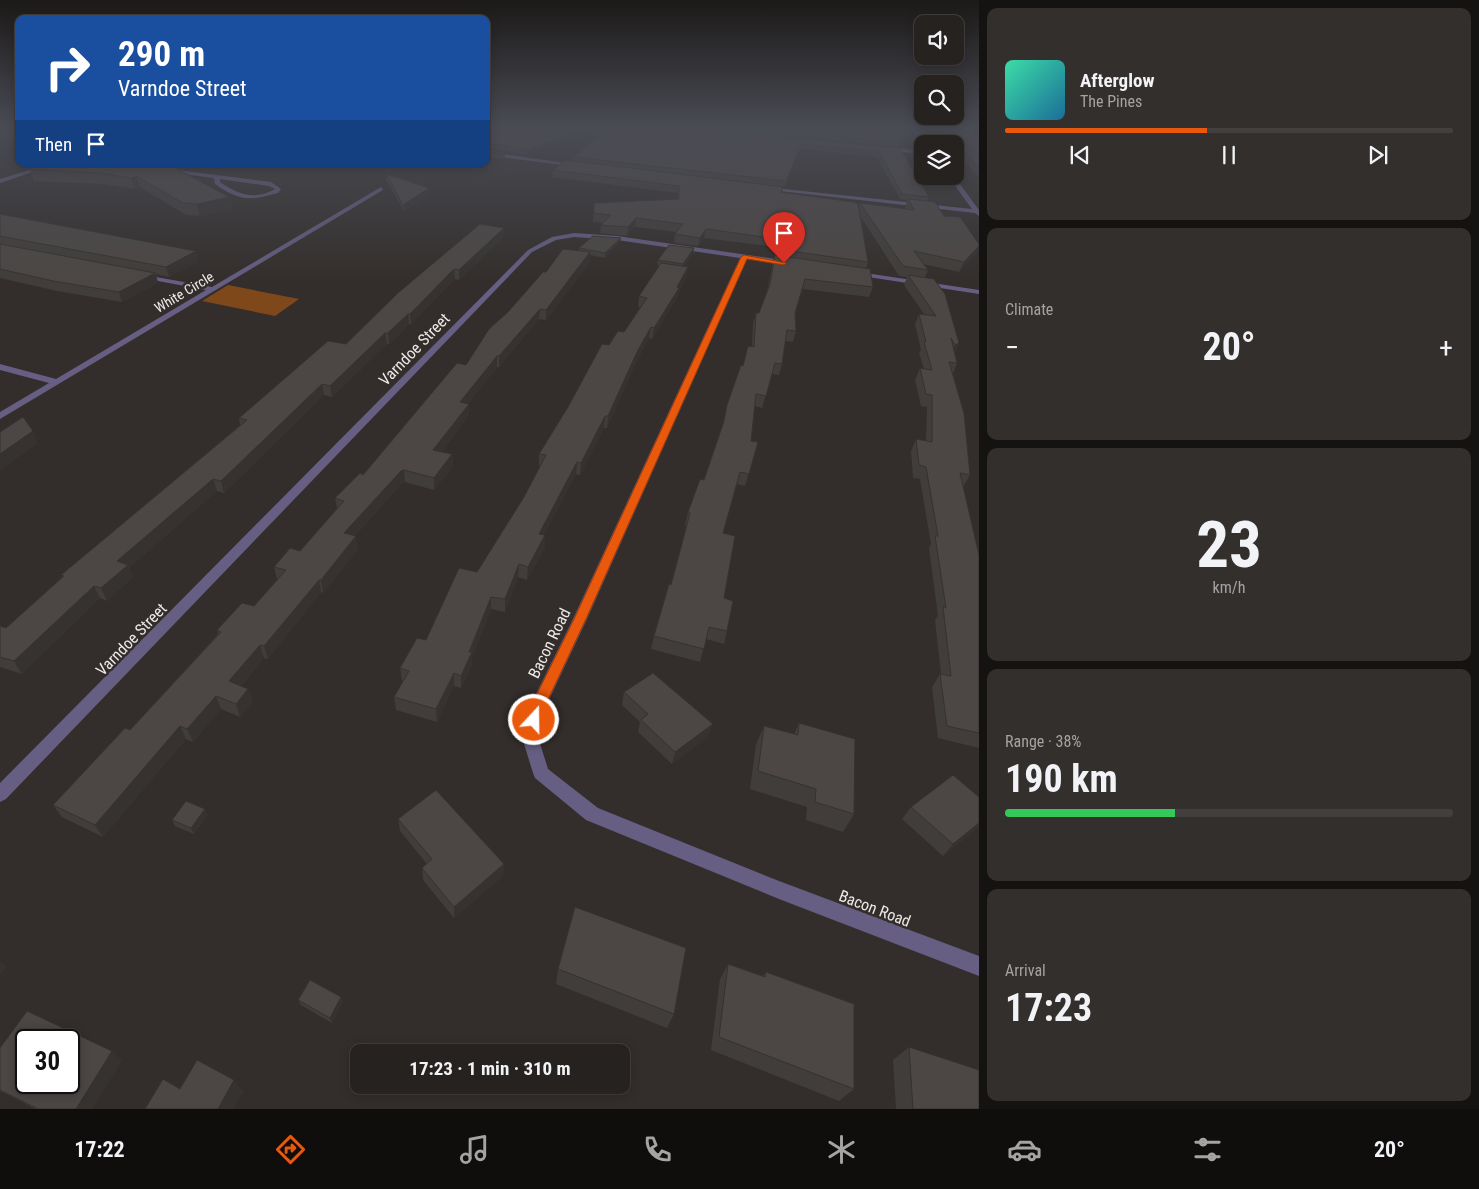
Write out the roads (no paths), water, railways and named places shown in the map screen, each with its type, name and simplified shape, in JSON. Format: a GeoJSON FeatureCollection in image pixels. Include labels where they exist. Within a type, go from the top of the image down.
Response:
{"type":"FeatureCollection","features":[{"type":"Feature","properties":{"kind":"street"},"geometry":{"type":"LineString","coordinates":[[217,180],[217,183],[234,195],[244,198],[253,198],[276,192],[278,189],[271,184],[233,180]]}},
{"type":"Feature","properties":{"kind":"street"},"geometry":{"type":"LineString","coordinates":[[958,185],[978,213]]}},
{"type":"Feature","properties":{"kind":"street"},"geometry":{"type":"LineString","coordinates":[[760,188],[978,213]]}},
{"type":"Feature","properties":{"kind":"street","name":"White Circle"},"geometry":{"type":"LineString","coordinates":[[0,416],[381,189]]}},
{"type":"Feature","properties":{"kind":"street","name":"Varndoe Street"},"geometry":{"type":"LineString","coordinates":[[0,794],[530,251],[554,238],[574,235],[617,238],[803,266]]}},
{"type":"Feature","properties":{"kind":"street","name":"Bacon Road"},"geometry":{"type":"LineString","coordinates":[[744,257],[584,610],[538,706],[529,734],[541,773],[592,814],[780,890],[979,966]]}},
{"type":"Feature","properties":{"kind":"street"},"geometry":{"type":"LineString","coordinates":[[842,271],[979,292]]}},
{"type":"Feature","properties":{"kind":"street"},"geometry":{"type":"LineString","coordinates":[[136,274],[213,289]]}},
{"type":"Feature","properties":{"kind":"street"},"geometry":{"type":"LineString","coordinates":[[0,366],[57,382]]}}]}
